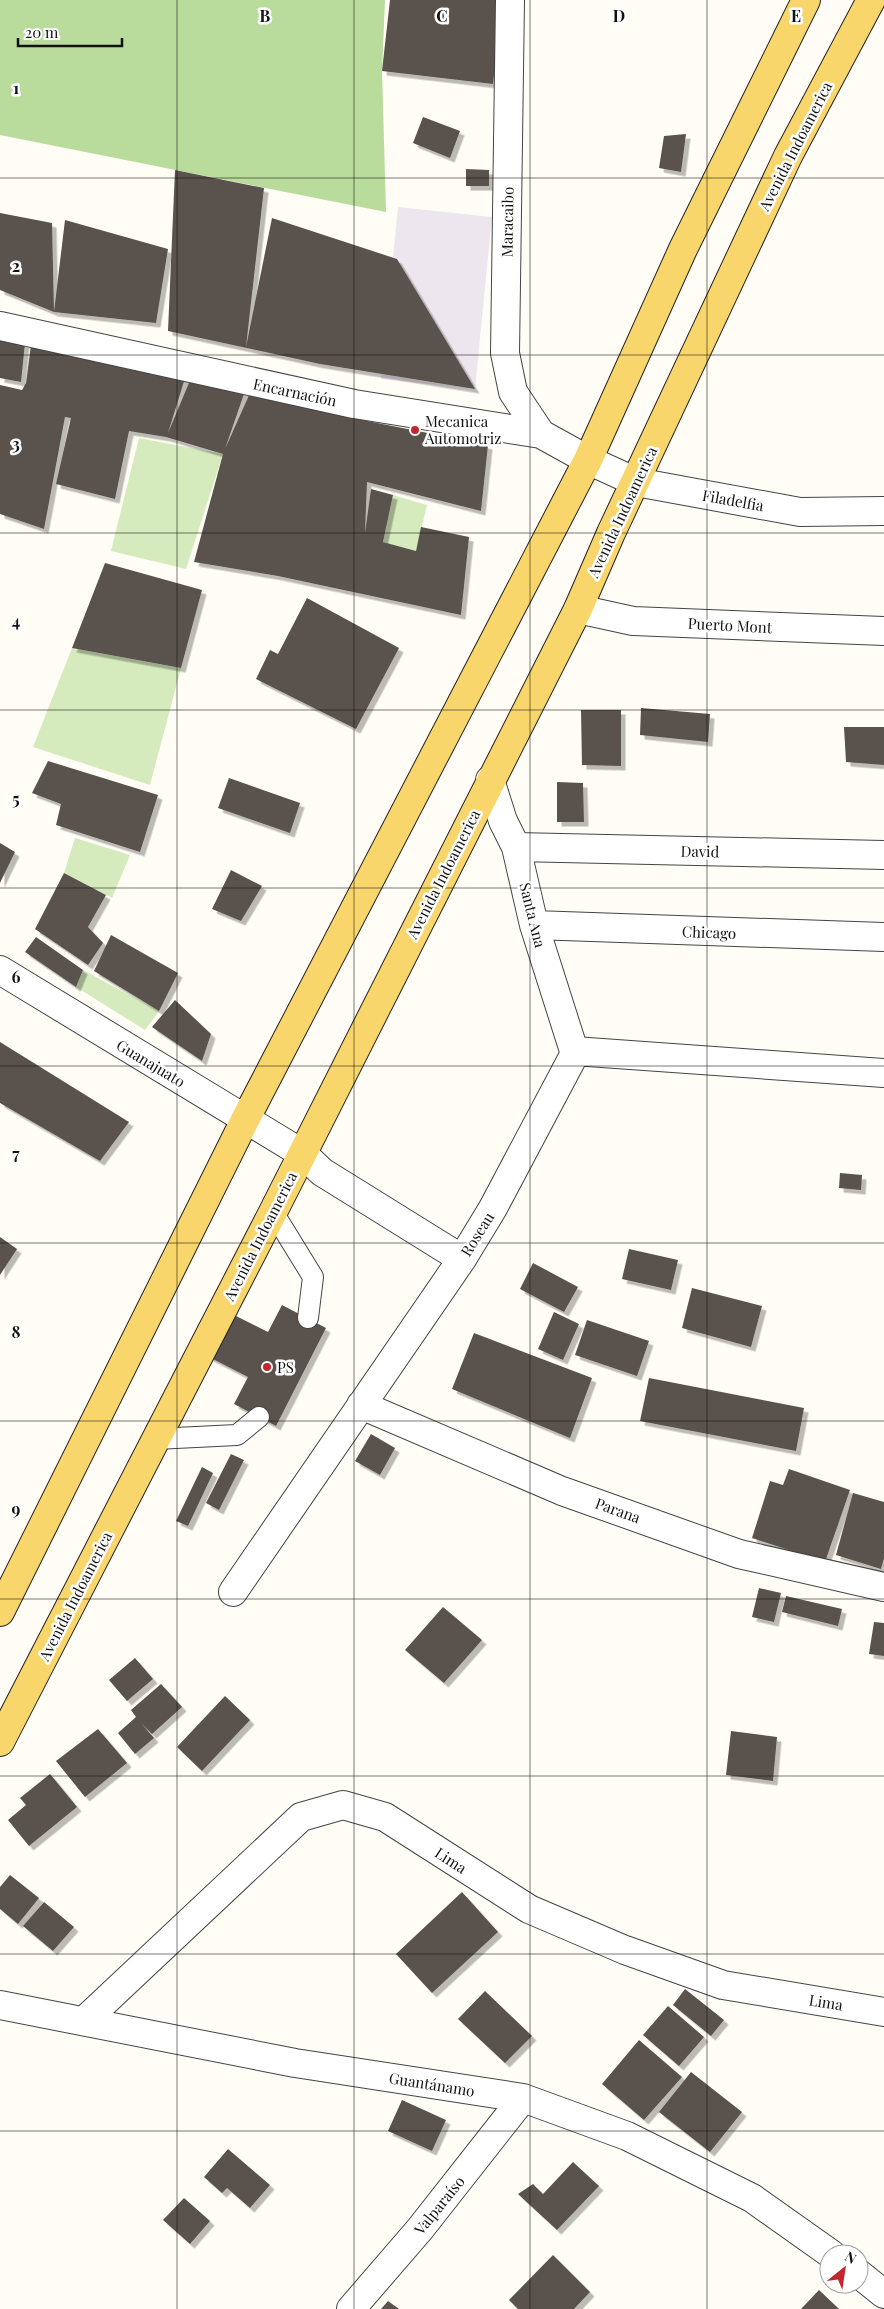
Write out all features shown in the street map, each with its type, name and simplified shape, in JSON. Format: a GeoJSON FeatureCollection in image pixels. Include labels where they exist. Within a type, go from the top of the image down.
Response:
{"type":"FeatureCollection","features":[{"type":"Feature","properties":{"kind":"main road"},"geometry":{"type":"LineString","coordinates":[[0,1612],[246,1118],[588,460],[683,249],[806,0]]}},
{"type":"Feature","properties":{"kind":"main road","name":"Avenida Indoamerica"},"geometry":{"type":"LineString","coordinates":[[0,1742],[303,1154],[490,780],[578,609],[788,156],[871,0]]}},
{"type":"Feature","properties":{"kind":"street","name":"Maracaibo"},"geometry":{"type":"LineString","coordinates":[[510,0],[505,352],[513,392],[541,434]]}},
{"type":"Feature","properties":{"kind":"street","name":"Encarnación"},"geometry":{"type":"LineString","coordinates":[[0,326],[354,404],[541,434],[588,460]]}},
{"type":"Feature","properties":{"kind":"street","name":"Filadelfia"},"geometry":{"type":"LineString","coordinates":[[588,460],[636,482],[800,512],[884,511]]}},
{"type":"Feature","properties":{"kind":"street","name":"Puerto Mont"},"geometry":{"type":"LineString","coordinates":[[578,609],[633,621],[884,631]]}},
{"type":"Feature","properties":{"kind":"street","name":"Santa Ana"},"geometry":{"type":"LineString","coordinates":[[490,780],[503,821],[516,848],[534,925],[574,1050]]}},
{"type":"Feature","properties":{"kind":"street","name":"David"},"geometry":{"type":"LineString","coordinates":[[516,848],[884,855]]}},
{"type":"Feature","properties":{"kind":"street","name":"Chicago"},"geometry":{"type":"LineString","coordinates":[[534,925],[884,937]]}},
{"type":"Feature","properties":{"kind":"street","name":"Guanajuato"},"geometry":{"type":"LineString","coordinates":[[0,970],[180,1081],[246,1118],[303,1154],[322,1172],[462,1259]]}},
{"type":"Feature","properties":{"kind":"street"},"geometry":{"type":"LineString","coordinates":[[574,1050],[884,1073]]}},
{"type":"Feature","properties":{"kind":"street","name":"Roseau"},"geometry":{"type":"LineString","coordinates":[[233,1592],[462,1259],[493,1208],[570,1065],[574,1050]]}},
{"type":"Feature","properties":{"kind":"street","name":"Parana"},"geometry":{"type":"LineString","coordinates":[[361,1405],[562,1491],[739,1554],[884,1587]]}},
{"type":"Feature","properties":{"kind":"street","name":"Lima"},"geometry":{"type":"LineString","coordinates":[[84,2021],[301,1817],[343,1805],[385,1817],[529,1909],[625,1950],[723,1985],[884,2012]]}},
{"type":"Feature","properties":{"kind":"street","name":"Guantánamo"},"geometry":{"type":"LineString","coordinates":[[0,2005],[295,2063],[524,2098],[627,2136],[743,2194],[819,2246]]}},
{"type":"Feature","properties":{"kind":"street","name":"Valparaíso"},"geometry":{"type":"LineString","coordinates":[[351,2309],[420,2229],[524,2098]]}},
{"type":"Feature","properties":{"kind":"street"},"geometry":{"type":"LineString","coordinates":[[869,2282],[884,2294]]}},
{"type":"Feature","properties":{"kind":"lane"},"geometry":{"type":"LineString","coordinates":[[273,1212],[313,1277],[308,1318]]}},
{"type":"Feature","properties":{"kind":"lane"},"geometry":{"type":"LineString","coordinates":[[155,1439],[237,1435],[259,1417]]}},
{"type":"Feature","properties":{"kind":"shaded area"},"geometry":{"type":"Polygon","coordinates":[[[398,207],[492,217],[475,389],[381,379],[398,207]]]}},
{"type":"Feature","properties":{"kind":"green space"},"geometry":{"type":"Polygon","coordinates":[[[0,0],[385,0],[382,71],[386,212],[0,135],[0,0]]]}},
{"type":"Feature","properties":{"kind":"green space"},"geometry":{"type":"Polygon","coordinates":[[[139,438],[223,454],[186,569],[111,551],[139,438]]]}},
{"type":"Feature","properties":{"kind":"green space"},"geometry":{"type":"Polygon","coordinates":[[[393,495],[427,505],[416,551],[383,542],[393,495]]]}},
{"type":"Feature","properties":{"kind":"green space"},"geometry":{"type":"Polygon","coordinates":[[[72,648],[181,668],[150,785],[33,747],[72,648]]]}},
{"type":"Feature","properties":{"kind":"green space"},"geometry":{"type":"Polygon","coordinates":[[[75,838],[130,855],[112,898],[64,873],[75,838]]]}},
{"type":"Feature","properties":{"kind":"green space"},"geometry":{"type":"Polygon","coordinates":[[[83,970],[159,1011],[145,1030],[76,987],[83,970]]]}},
{"type":"Feature","properties":{"kind":"building"},"geometry":{"type":"Polygon","coordinates":[[[390,0],[502,0],[493,84],[382,71],[390,0]]]}},
{"type":"Feature","properties":{"kind":"building"},"geometry":{"type":"Polygon","coordinates":[[[423,117],[460,131],[450,158],[413,143],[423,117]]]}},
{"type":"Feature","properties":{"kind":"building"},"geometry":{"type":"Polygon","coordinates":[[[686,134],[681,172],[659,168],[664,136],[686,134]]]}},
{"type":"Feature","properties":{"kind":"building"},"geometry":{"type":"Polygon","coordinates":[[[466,169],[489,170],[489,186],[466,186],[466,169]]]}},
{"type":"Feature","properties":{"kind":"building"},"geometry":{"type":"Polygon","coordinates":[[[175,170],[264,188],[246,347],[272,218],[397,259],[475,389],[320,364],[168,331],[175,170]]]}},
{"type":"Feature","properties":{"kind":"building"},"geometry":{"type":"Polygon","coordinates":[[[0,213],[52,223],[54,312],[0,290],[0,213]]]}},
{"type":"Feature","properties":{"kind":"building"},"geometry":{"type":"Polygon","coordinates":[[[65,220],[168,249],[156,323],[54,312],[65,220]]]}},
{"type":"Feature","properties":{"kind":"building"},"geometry":{"type":"Polygon","coordinates":[[[0,338],[25,343],[21,382],[0,378],[0,338]]]}},
{"type":"Feature","properties":{"kind":"building"},"geometry":{"type":"Polygon","coordinates":[[[31,345],[186,375],[168,433],[191,378],[245,391],[225,449],[250,393],[337,415],[488,445],[481,511],[367,482],[365,533],[371,489],[393,495],[383,542],[416,551],[421,527],[469,537],[461,615],[278,576],[194,562],[223,454],[166,437],[129,431],[115,499],[56,484],[71,418],[65,417],[44,529],[0,514],[0,385],[22,390],[26,383],[31,345]]]}},
{"type":"Feature","properties":{"kind":"building"},"geometry":{"type":"Polygon","coordinates":[[[105,563],[202,590],[181,668],[72,648],[105,563]]]}},
{"type":"Feature","properties":{"kind":"building"},"geometry":{"type":"Polygon","coordinates":[[[307,598],[399,648],[356,729],[256,679],[270,650],[278,654],[307,598]]]}},
{"type":"Feature","properties":{"kind":"building"},"geometry":{"type":"Polygon","coordinates":[[[641,708],[710,714],[708,742],[640,735],[641,708]]]}},
{"type":"Feature","properties":{"kind":"building"},"geometry":{"type":"Polygon","coordinates":[[[581,710],[621,710],[621,766],[582,765],[581,710]]]}},
{"type":"Feature","properties":{"kind":"building"},"geometry":{"type":"Polygon","coordinates":[[[844,727],[884,727],[884,765],[846,762],[844,727]]]}},
{"type":"Feature","properties":{"kind":"building"},"geometry":{"type":"Polygon","coordinates":[[[48,761],[158,795],[140,852],[56,825],[61,804],[32,793],[48,761]]]}},
{"type":"Feature","properties":{"kind":"building"},"geometry":{"type":"Polygon","coordinates":[[[229,778],[300,803],[290,833],[218,808],[229,778]]]}},
{"type":"Feature","properties":{"kind":"building"},"geometry":{"type":"Polygon","coordinates":[[[557,782],[583,783],[584,822],[557,822],[557,782]]]}},
{"type":"Feature","properties":{"kind":"building"},"geometry":{"type":"Polygon","coordinates":[[[0,843],[15,852],[0,883],[0,843]]]}},
{"type":"Feature","properties":{"kind":"building"},"geometry":{"type":"Polygon","coordinates":[[[231,870],[262,886],[241,921],[212,909],[231,870]]]}},
{"type":"Feature","properties":{"kind":"building"},"geometry":{"type":"Polygon","coordinates":[[[64,873],[106,895],[88,927],[103,943],[88,965],[35,929],[64,873]]]}},
{"type":"Feature","properties":{"kind":"building"},"geometry":{"type":"Polygon","coordinates":[[[111,935],[178,973],[159,1011],[94,971],[111,935]]]}},
{"type":"Feature","properties":{"kind":"building"},"geometry":{"type":"Polygon","coordinates":[[[36,937],[83,970],[76,987],[25,952],[36,937]]]}},
{"type":"Feature","properties":{"kind":"building"},"geometry":{"type":"Polygon","coordinates":[[[175,1000],[211,1034],[202,1061],[152,1027],[175,1000]]]}},
{"type":"Feature","properties":{"kind":"building"},"geometry":{"type":"Polygon","coordinates":[[[0,1042],[129,1122],[100,1161],[0,1103],[0,1042]]]}},
{"type":"Feature","properties":{"kind":"building"},"geometry":{"type":"Polygon","coordinates":[[[840,1173],[862,1175],[861,1190],[839,1188],[840,1173]]]}},
{"type":"Feature","properties":{"kind":"building"},"geometry":{"type":"Polygon","coordinates":[[[0,1237],[17,1249],[0,1275],[0,1237]]]}},
{"type":"Feature","properties":{"kind":"building"},"geometry":{"type":"Polygon","coordinates":[[[629,1249],[678,1260],[671,1290],[622,1279],[629,1249]]]}},
{"type":"Feature","properties":{"kind":"building"},"geometry":{"type":"Polygon","coordinates":[[[533,1263],[578,1287],[564,1312],[520,1289],[533,1263]]]}},
{"type":"Feature","properties":{"kind":"building"},"geometry":{"type":"Polygon","coordinates":[[[692,1288],[762,1306],[751,1347],[682,1328],[692,1288]]]}},
{"type":"Feature","properties":{"kind":"building","name":"PS"},"geometry":{"type":"Polygon","coordinates":[[[282,1305],[326,1328],[276,1426],[234,1404],[248,1377],[207,1356],[230,1313],[268,1332],[282,1305]]]}},
{"type":"Feature","properties":{"kind":"building"},"geometry":{"type":"Polygon","coordinates":[[[554,1312],[579,1324],[563,1360],[538,1349],[554,1312]]]}},
{"type":"Feature","properties":{"kind":"building"},"geometry":{"type":"Polygon","coordinates":[[[587,1320],[649,1341],[637,1376],[575,1355],[587,1320]]]}},
{"type":"Feature","properties":{"kind":"building"},"geometry":{"type":"Polygon","coordinates":[[[474,1333],[592,1378],[570,1438],[452,1389],[474,1333]]]}},
{"type":"Feature","properties":{"kind":"building"},"geometry":{"type":"Polygon","coordinates":[[[649,1378],[804,1408],[796,1451],[640,1421],[649,1378]]]}},
{"type":"Feature","properties":{"kind":"building"},"geometry":{"type":"Polygon","coordinates":[[[371,1434],[395,1448],[380,1475],[355,1461],[371,1434]]]}},
{"type":"Feature","properties":{"kind":"building"},"geometry":{"type":"Polygon","coordinates":[[[231,1454],[244,1460],[219,1510],[206,1503],[231,1454]]]}},
{"type":"Feature","properties":{"kind":"building"},"geometry":{"type":"Polygon","coordinates":[[[202,1467],[213,1473],[188,1526],[176,1521],[202,1467]]]}},
{"type":"Feature","properties":{"kind":"building"},"geometry":{"type":"Polygon","coordinates":[[[789,1469],[850,1490],[825,1562],[752,1538],[770,1481],[783,1485],[789,1469]]]}},
{"type":"Feature","properties":{"kind":"building"},"geometry":{"type":"Polygon","coordinates":[[[853,1493],[884,1502],[884,1558],[881,1569],[836,1555],[853,1493]]]}},
{"type":"Feature","properties":{"kind":"building"},"geometry":{"type":"Polygon","coordinates":[[[759,1588],[781,1593],[774,1622],[752,1617],[759,1588]]]}},
{"type":"Feature","properties":{"kind":"building"},"geometry":{"type":"Polygon","coordinates":[[[786,1596],[842,1609],[838,1626],[782,1612],[786,1596]]]}},
{"type":"Feature","properties":{"kind":"building"},"geometry":{"type":"Polygon","coordinates":[[[443,1607],[482,1640],[444,1683],[405,1650],[443,1607]]]}},
{"type":"Feature","properties":{"kind":"building"},"geometry":{"type":"Polygon","coordinates":[[[874,1622],[884,1623],[884,1656],[869,1654],[874,1622]]]}},
{"type":"Feature","properties":{"kind":"building"},"geometry":{"type":"Polygon","coordinates":[[[135,1658],[153,1679],[127,1701],[109,1680],[135,1658]]]}},
{"type":"Feature","properties":{"kind":"building"},"geometry":{"type":"Polygon","coordinates":[[[161,1684],[182,1707],[152,1734],[141,1723],[154,1738],[135,1754],[118,1733],[136,1717],[131,1710],[161,1684]]]}},
{"type":"Feature","properties":{"kind":"building"},"geometry":{"type":"Polygon","coordinates":[[[225,1696],[250,1720],[202,1771],[177,1747],[225,1696]]]}},
{"type":"Feature","properties":{"kind":"building"},"geometry":{"type":"Polygon","coordinates":[[[98,1729],[127,1763],[85,1797],[56,1761],[98,1729]]]}},
{"type":"Feature","properties":{"kind":"building"},"geometry":{"type":"Polygon","coordinates":[[[731,1731],[777,1737],[773,1781],[726,1775],[731,1731]]]}},
{"type":"Feature","properties":{"kind":"building"},"geometry":{"type":"Polygon","coordinates":[[[50,1774],[77,1807],[29,1846],[8,1820],[26,1805],[20,1798],[50,1774]]]}},
{"type":"Feature","properties":{"kind":"building"},"geometry":{"type":"Polygon","coordinates":[[[10,1875],[39,1898],[18,1924],[0,1909],[0,1887],[10,1875]]]}},
{"type":"Feature","properties":{"kind":"building"},"geometry":{"type":"Polygon","coordinates":[[[462,1892],[498,1932],[432,1993],[396,1954],[462,1892]]]}},
{"type":"Feature","properties":{"kind":"building"},"geometry":{"type":"Polygon","coordinates":[[[44,1902],[74,1927],[53,1951],[23,1926],[44,1902]]]}},
{"type":"Feature","properties":{"kind":"building"},"geometry":{"type":"Polygon","coordinates":[[[685,1989],[724,2020],[711,2036],[673,2005],[685,1989]]]}},
{"type":"Feature","properties":{"kind":"building"},"geometry":{"type":"Polygon","coordinates":[[[485,1991],[532,2036],[505,2063],[458,2019],[485,1991]]]}},
{"type":"Feature","properties":{"kind":"building"},"geometry":{"type":"Polygon","coordinates":[[[668,2006],[704,2037],[679,2066],[643,2035],[668,2006]]]}},
{"type":"Feature","properties":{"kind":"building"},"geometry":{"type":"Polygon","coordinates":[[[639,2040],[682,2077],[644,2120],[602,2084],[639,2040]]]}},
{"type":"Feature","properties":{"kind":"building"},"geometry":{"type":"Polygon","coordinates":[[[691,2072],[742,2112],[710,2152],[659,2112],[691,2072]]]}},
{"type":"Feature","properties":{"kind":"building"},"geometry":{"type":"Polygon","coordinates":[[[402,2100],[446,2120],[432,2151],[388,2131],[402,2100]]]}},
{"type":"Feature","properties":{"kind":"building"},"geometry":{"type":"Polygon","coordinates":[[[228,2149],[270,2185],[250,2208],[227,2188],[222,2193],[204,2177],[228,2149]]]}},
{"type":"Feature","properties":{"kind":"building"},"geometry":{"type":"Polygon","coordinates":[[[573,2162],[599,2186],[557,2230],[518,2194],[533,2184],[543,2194],[573,2162]]]}},
{"type":"Feature","properties":{"kind":"building"},"geometry":{"type":"Polygon","coordinates":[[[184,2198],[210,2221],[190,2244],[163,2220],[184,2198]]]}},
{"type":"Feature","properties":{"kind":"building"},"geometry":{"type":"Polygon","coordinates":[[[553,2255],[590,2292],[574,2309],[518,2309],[509,2300],[553,2255]]]}},
{"type":"Feature","properties":{"kind":"building"},"geometry":{"type":"Polygon","coordinates":[[[819,2290],[819,2294],[823,2294],[839,2309],[801,2309],[819,2290]]]}},
{"type":"Feature","properties":{"kind":"building"},"geometry":{"type":"Polygon","coordinates":[[[388,2301],[399,2309],[381,2309],[388,2301]]]}},
{"type":"Feature","properties":{"kind":"place","name":"Mecanica Automotriz"},"geometry":{"type":"Point","coordinates":[415,430]}},
{"type":"Feature","properties":{"kind":"place","name":"PS"},"geometry":{"type":"Point","coordinates":[267,1367]}}]}
